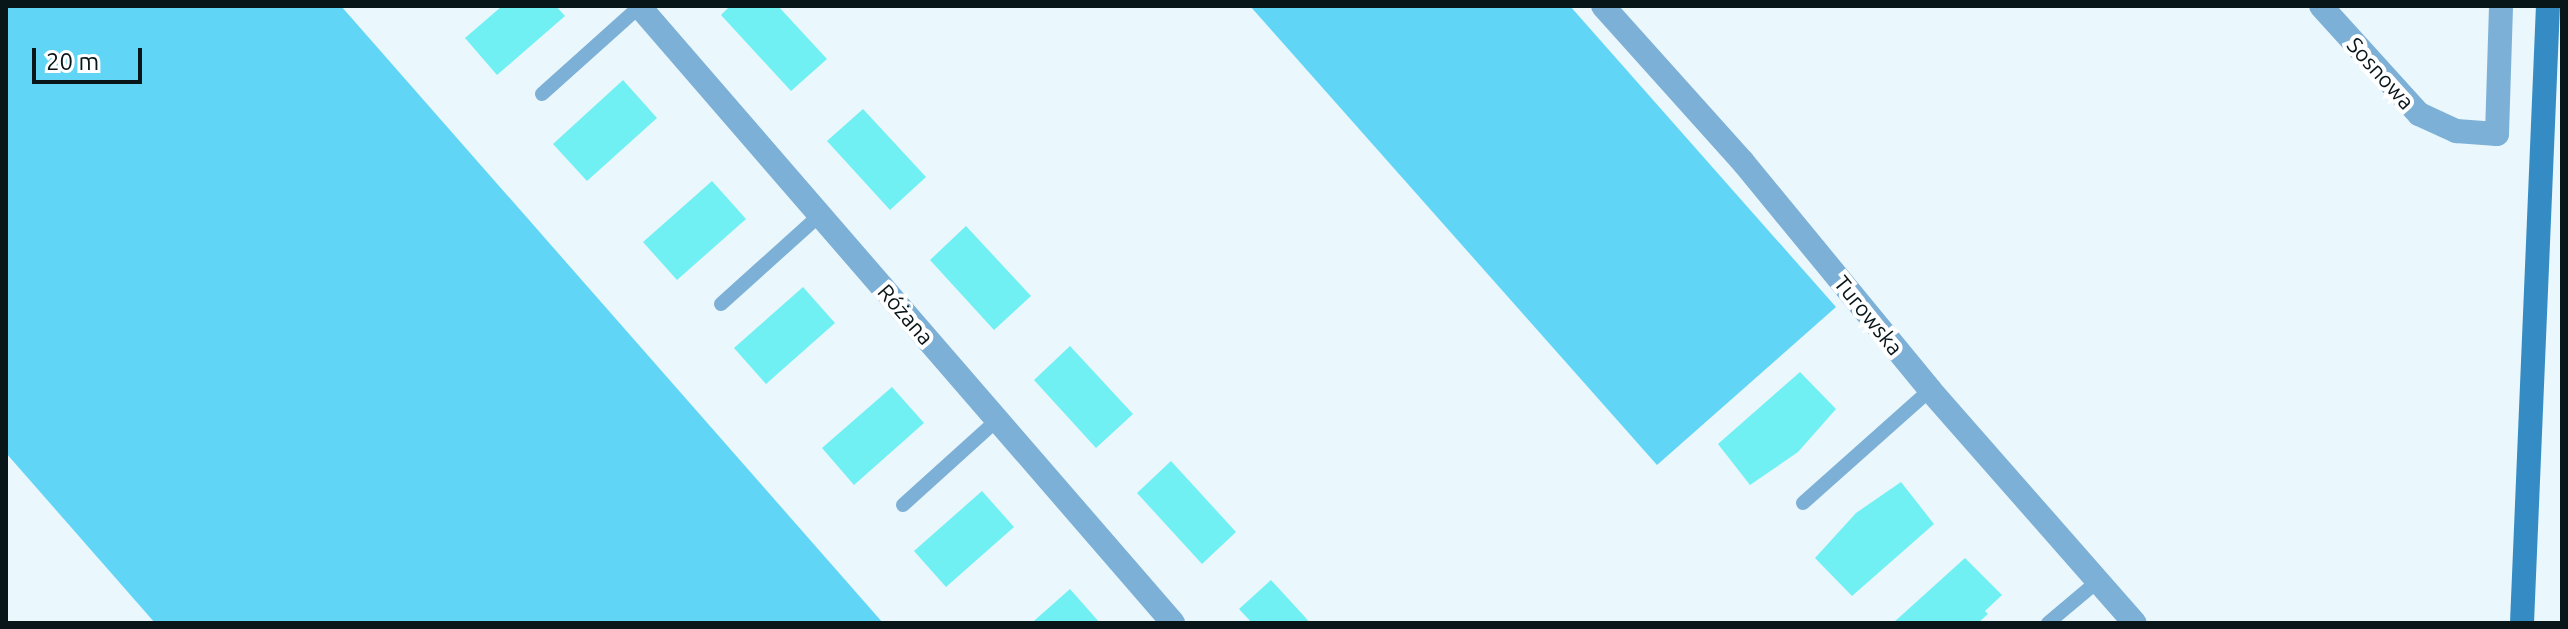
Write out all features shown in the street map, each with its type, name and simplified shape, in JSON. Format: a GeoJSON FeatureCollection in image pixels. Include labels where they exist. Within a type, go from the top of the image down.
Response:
{"type":"FeatureCollection","features":[{"type":"Feature","properties":{"kind":"main road"},"geometry":{"type":"LineString","coordinates":[[2522,623],[2548,6]]}},
{"type":"Feature","properties":{"kind":"street","name":"Różana"},"geometry":{"type":"LineString","coordinates":[[639,6],[1173,623]]}},
{"type":"Feature","properties":{"kind":"street","name":"Turowska"},"geometry":{"type":"LineString","coordinates":[[1603,6],[1743,162],[1930,390],[2135,623]]}},
{"type":"Feature","properties":{"kind":"street","name":"Sosnowa"},"geometry":{"type":"LineString","coordinates":[[2321,6],[2419,114],[2456,131],[2497,134],[2501,6]]}},
{"type":"Feature","properties":{"kind":"lane"},"geometry":{"type":"LineString","coordinates":[[542,94],[639,6]]}},
{"type":"Feature","properties":{"kind":"lane"},"geometry":{"type":"LineString","coordinates":[[721,304],[820,215]]}},
{"type":"Feature","properties":{"kind":"lane"},"geometry":{"type":"LineString","coordinates":[[1803,503],[1930,390]]}},
{"type":"Feature","properties":{"kind":"lane"},"geometry":{"type":"LineString","coordinates":[[903,505],[997,420]]}},
{"type":"Feature","properties":{"kind":"lane"},"geometry":{"type":"LineString","coordinates":[[2048,623],[2098,581]]}},
{"type":"Feature","properties":{"kind":"shaded area"},"geometry":{"type":"Polygon","coordinates":[[[6,6],[341,6],[883,623],[155,623],[6,453],[6,6]]]}},
{"type":"Feature","properties":{"kind":"shaded area"},"geometry":{"type":"Polygon","coordinates":[[[1250,6],[1570,6],[1836,307],[1657,465],[1250,6]]]}},
{"type":"Feature","properties":{"kind":"building"},"geometry":{"type":"Polygon","coordinates":[[[502,6],[556,6],[565,16],[497,75],[465,38],[502,6]]]}},
{"type":"Feature","properties":{"kind":"building"},"geometry":{"type":"Polygon","coordinates":[[[730,6],[778,6],[827,59],[791,91],[721,15],[730,6]]]}},
{"type":"Feature","properties":{"kind":"building"},"geometry":{"type":"Polygon","coordinates":[[[623,80],[657,118],[587,181],[553,144],[623,80]]]}},
{"type":"Feature","properties":{"kind":"building"},"geometry":{"type":"Polygon","coordinates":[[[863,109],[926,177],[890,210],[827,141],[863,109]]]}},
{"type":"Feature","properties":{"kind":"building"},"geometry":{"type":"Polygon","coordinates":[[[712,181],[746,219],[677,280],[643,242],[712,181]]]}},
{"type":"Feature","properties":{"kind":"building"},"geometry":{"type":"Polygon","coordinates":[[[966,226],[1031,296],[994,330],[930,260],[966,226]]]}},
{"type":"Feature","properties":{"kind":"building"},"geometry":{"type":"Polygon","coordinates":[[[803,287],[835,323],[766,384],[734,348],[803,287]]]}},
{"type":"Feature","properties":{"kind":"building"},"geometry":{"type":"Polygon","coordinates":[[[1070,346],[1133,414],[1096,448],[1034,380],[1070,346]]]}},
{"type":"Feature","properties":{"kind":"building"},"geometry":{"type":"Polygon","coordinates":[[[1800,372],[1836,409],[1798,452],[1750,485],[1718,444],[1800,372]]]}},
{"type":"Feature","properties":{"kind":"building"},"geometry":{"type":"Polygon","coordinates":[[[892,387],[924,423],[854,485],[822,448],[892,387]]]}},
{"type":"Feature","properties":{"kind":"building"},"geometry":{"type":"Polygon","coordinates":[[[1171,461],[1236,532],[1202,564],[1137,493],[1171,461]]]}},
{"type":"Feature","properties":{"kind":"building"},"geometry":{"type":"Polygon","coordinates":[[[1901,482],[1934,524],[1852,596],[1815,558],[1856,513],[1901,482]]]}},
{"type":"Feature","properties":{"kind":"building"},"geometry":{"type":"Polygon","coordinates":[[[982,491],[1014,527],[946,587],[914,551],[982,491]]]}},
{"type":"Feature","properties":{"kind":"building"},"geometry":{"type":"Polygon","coordinates":[[[1965,558],[2002,595],[1985,611],[1988,614],[1978,623],[1893,623],[1965,558]]]}},
{"type":"Feature","properties":{"kind":"building"},"geometry":{"type":"Polygon","coordinates":[[[1271,580],[1310,623],[1252,623],[1239,609],[1271,580]]]}},
{"type":"Feature","properties":{"kind":"building"},"geometry":{"type":"Polygon","coordinates":[[[1070,589],[1100,623],[1032,623],[1035,620],[1070,589]]]}}]}
